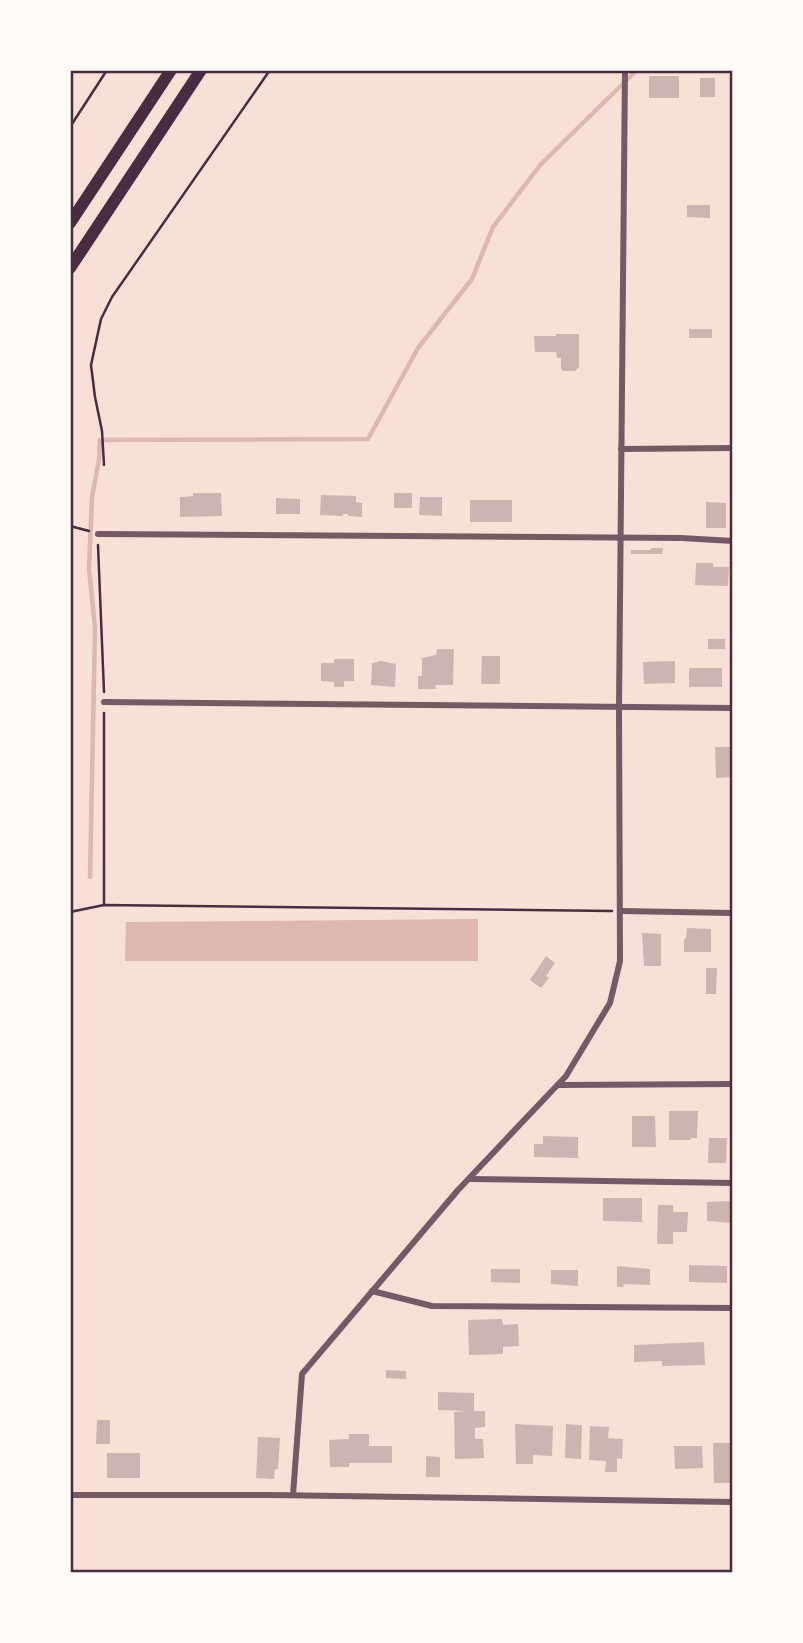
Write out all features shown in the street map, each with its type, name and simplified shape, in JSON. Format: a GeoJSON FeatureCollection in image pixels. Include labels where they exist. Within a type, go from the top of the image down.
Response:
{"type":"FeatureCollection","features":[{"type":"Feature","properties":{"kind":"highway"},"geometry":{"type":"LineString","coordinates":[[70,223],[171,70]]}},
{"type":"Feature","properties":{"kind":"highway"},"geometry":{"type":"LineString","coordinates":[[70,268],[201,70]]}},
{"type":"Feature","properties":{"kind":"street"},"geometry":{"type":"LineString","coordinates":[[293,1495],[302,1374],[469,1179],[566,1076],[610,1003],[620,961],[619,707],[625,70]]}},
{"type":"Feature","properties":{"kind":"street"},"geometry":{"type":"LineString","coordinates":[[621,449],[733,448]]}},
{"type":"Feature","properties":{"kind":"street"},"geometry":{"type":"LineString","coordinates":[[98,534],[733,541]]}},
{"type":"Feature","properties":{"kind":"street"},"geometry":{"type":"LineString","coordinates":[[104,702],[548,704],[562,707],[733,708]]}},
{"type":"Feature","properties":{"kind":"street"},"geometry":{"type":"LineString","coordinates":[[620,911],[733,913]]}},
{"type":"Feature","properties":{"kind":"street"},"geometry":{"type":"LineString","coordinates":[[558,1085],[733,1084]]}},
{"type":"Feature","properties":{"kind":"street"},"geometry":{"type":"LineString","coordinates":[[469,1179],[733,1184]]}},
{"type":"Feature","properties":{"kind":"street"},"geometry":{"type":"LineString","coordinates":[[372,1291],[432,1306],[733,1308]]}},
{"type":"Feature","properties":{"kind":"street"},"geometry":{"type":"LineString","coordinates":[[70,1495],[293,1495],[733,1502]]}},
{"type":"Feature","properties":{"kind":"path"},"geometry":{"type":"LineString","coordinates":[[70,127],[107,70]]}},
{"type":"Feature","properties":{"kind":"path"},"geometry":{"type":"LineString","coordinates":[[104,465],[92,365],[101,319],[112,297],[270,70]]}},
{"type":"Feature","properties":{"kind":"path"},"geometry":{"type":"LineString","coordinates":[[70,526],[82,529]]}},
{"type":"Feature","properties":{"kind":"path"},"geometry":{"type":"LineString","coordinates":[[98,534],[104,702],[104,905]]}},
{"type":"Feature","properties":{"kind":"path"},"geometry":{"type":"LineString","coordinates":[[70,912],[104,905],[620,911]]}},
{"type":"Feature","properties":{"kind":"shaded area"},"geometry":{"type":"Polygon","coordinates":[[[478,919],[478,961],[125,961],[126,922],[478,919]]]}},
{"type":"Feature","properties":{"kind":"building"},"geometry":{"type":"Polygon","coordinates":[[[649,76],[679,76],[679,98],[649,98],[649,76]]]}},
{"type":"Feature","properties":{"kind":"building"},"geometry":{"type":"Polygon","coordinates":[[[700,78],[715,78],[715,97],[700,97],[700,78]]]}},
{"type":"Feature","properties":{"kind":"building"},"geometry":{"type":"Polygon","coordinates":[[[687,205],[710,205],[710,218],[687,217],[687,205]]]}},
{"type":"Feature","properties":{"kind":"building"},"geometry":{"type":"Polygon","coordinates":[[[689,329],[712,329],[712,338],[689,338],[689,329]]]}},
{"type":"Feature","properties":{"kind":"building"},"geometry":{"type":"Polygon","coordinates":[[[579,334],[579,367],[575,371],[561,369],[561,358],[557,358],[556,352],[535,352],[534,336],[579,334]]]}},
{"type":"Feature","properties":{"kind":"building"},"geometry":{"type":"Polygon","coordinates":[[[193,493],[221,493],[222,516],[180,517],[180,497],[193,496],[193,493]]]}},
{"type":"Feature","properties":{"kind":"building"},"geometry":{"type":"Polygon","coordinates":[[[394,493],[412,493],[412,508],[394,508],[394,493]]]}},
{"type":"Feature","properties":{"kind":"building"},"geometry":{"type":"Polygon","coordinates":[[[321,495],[356,496],[356,502],[362,503],[362,517],[348,514],[320,515],[321,495]]]}},
{"type":"Feature","properties":{"kind":"building"},"geometry":{"type":"Polygon","coordinates":[[[420,497],[442,497],[442,516],[419,515],[420,497]]]}},
{"type":"Feature","properties":{"kind":"building"},"geometry":{"type":"Polygon","coordinates":[[[276,498],[300,499],[300,514],[276,514],[276,498]]]}},
{"type":"Feature","properties":{"kind":"building"},"geometry":{"type":"Polygon","coordinates":[[[470,500],[512,500],[512,522],[470,522],[470,500]]]}},
{"type":"Feature","properties":{"kind":"building"},"geometry":{"type":"Polygon","coordinates":[[[706,502],[726,503],[726,528],[706,528],[706,502]]]}},
{"type":"Feature","properties":{"kind":"building"},"geometry":{"type":"Polygon","coordinates":[[[663,548],[662,554],[631,554],[631,550],[663,548]]]}},
{"type":"Feature","properties":{"kind":"building"},"geometry":{"type":"Polygon","coordinates":[[[696,563],[729,567],[728,586],[695,585],[696,563]]]}},
{"type":"Feature","properties":{"kind":"building"},"geometry":{"type":"Polygon","coordinates":[[[708,639],[725,639],[725,649],[708,649],[708,639]]]}},
{"type":"Feature","properties":{"kind":"building"},"geometry":{"type":"Polygon","coordinates":[[[437,649],[454,649],[453,685],[418,689],[418,676],[422,676],[422,658],[436,655],[437,649]]]}},
{"type":"Feature","properties":{"kind":"building"},"geometry":{"type":"Polygon","coordinates":[[[482,656],[500,656],[500,684],[481,684],[482,656]]]}},
{"type":"Feature","properties":{"kind":"building"},"geometry":{"type":"Polygon","coordinates":[[[334,659],[354,659],[354,681],[344,681],[344,687],[334,687],[334,682],[321,681],[321,663],[334,663],[334,659]]]}},
{"type":"Feature","properties":{"kind":"building"},"geometry":{"type":"Polygon","coordinates":[[[381,661],[396,664],[395,687],[371,685],[372,663],[381,661]]]}},
{"type":"Feature","properties":{"kind":"building"},"geometry":{"type":"Polygon","coordinates":[[[675,661],[675,683],[644,684],[643,662],[675,661]]]}},
{"type":"Feature","properties":{"kind":"building"},"geometry":{"type":"Polygon","coordinates":[[[689,668],[722,668],[722,687],[689,687],[689,668]]]}},
{"type":"Feature","properties":{"kind":"building"},"geometry":{"type":"Polygon","coordinates":[[[715,747],[733,747],[733,777],[716,778],[715,747]]]}},
{"type":"Feature","properties":{"kind":"building"},"geometry":{"type":"Polygon","coordinates":[[[687,928],[711,929],[711,952],[684,952],[687,928]]]}},
{"type":"Feature","properties":{"kind":"building"},"geometry":{"type":"Polygon","coordinates":[[[642,933],[661,934],[661,966],[644,966],[642,933]]]}},
{"type":"Feature","properties":{"kind":"building"},"geometry":{"type":"Polygon","coordinates":[[[546,956],[555,963],[541,988],[530,980],[546,956]]]}},
{"type":"Feature","properties":{"kind":"building"},"geometry":{"type":"Polygon","coordinates":[[[706,968],[717,968],[716,994],[706,994],[706,968]]]}},
{"type":"Feature","properties":{"kind":"building"},"geometry":{"type":"Polygon","coordinates":[[[669,1111],[698,1111],[697,1138],[669,1140],[669,1111]]]}},
{"type":"Feature","properties":{"kind":"building"},"geometry":{"type":"Polygon","coordinates":[[[632,1116],[655,1116],[656,1147],[632,1147],[632,1116]]]}},
{"type":"Feature","properties":{"kind":"building"},"geometry":{"type":"Polygon","coordinates":[[[543,1136],[578,1137],[578,1158],[534,1157],[534,1144],[543,1144],[543,1136]]]}},
{"type":"Feature","properties":{"kind":"building"},"geometry":{"type":"Polygon","coordinates":[[[709,1138],[727,1138],[726,1163],[708,1163],[709,1138]]]}},
{"type":"Feature","properties":{"kind":"building"},"geometry":{"type":"Polygon","coordinates":[[[603,1198],[642,1198],[642,1222],[603,1221],[603,1198]]]}},
{"type":"Feature","properties":{"kind":"building"},"geometry":{"type":"Polygon","coordinates":[[[733,1201],[733,1223],[707,1221],[707,1202],[733,1201]]]}},
{"type":"Feature","properties":{"kind":"building"},"geometry":{"type":"Polygon","coordinates":[[[658,1205],[673,1205],[673,1212],[688,1212],[687,1232],[673,1232],[673,1244],[657,1244],[658,1205]]]}},
{"type":"Feature","properties":{"kind":"building"},"geometry":{"type":"Polygon","coordinates":[[[689,1265],[727,1266],[727,1283],[689,1282],[689,1265]]]}},
{"type":"Feature","properties":{"kind":"building"},"geometry":{"type":"Polygon","coordinates":[[[617,1266],[650,1269],[650,1285],[623,1284],[624,1287],[617,1287],[617,1266]]]}},
{"type":"Feature","properties":{"kind":"building"},"geometry":{"type":"Polygon","coordinates":[[[491,1269],[520,1269],[520,1283],[491,1282],[491,1269]]]}},
{"type":"Feature","properties":{"kind":"building"},"geometry":{"type":"Polygon","coordinates":[[[551,1270],[578,1270],[578,1286],[551,1284],[551,1270]]]}},
{"type":"Feature","properties":{"kind":"building"},"geometry":{"type":"Polygon","coordinates":[[[502,1319],[503,1325],[518,1324],[519,1346],[503,1347],[503,1354],[469,1355],[468,1320],[502,1319]]]}},
{"type":"Feature","properties":{"kind":"building"},"geometry":{"type":"Polygon","coordinates":[[[704,1342],[705,1365],[662,1366],[662,1361],[634,1362],[634,1345],[704,1342]]]}},
{"type":"Feature","properties":{"kind":"building"},"geometry":{"type":"Polygon","coordinates":[[[386,1370],[406,1371],[406,1379],[386,1378],[386,1370]]]}},
{"type":"Feature","properties":{"kind":"building"},"geometry":{"type":"Polygon","coordinates":[[[438,1392],[474,1393],[474,1411],[485,1411],[485,1427],[475,1428],[475,1439],[483,1439],[484,1458],[455,1459],[454,1412],[467,1411],[438,1410],[438,1392]]]}},
{"type":"Feature","properties":{"kind":"building"},"geometry":{"type":"Polygon","coordinates":[[[97,1420],[110,1420],[110,1444],[96,1444],[97,1420]]]}},
{"type":"Feature","properties":{"kind":"building"},"geometry":{"type":"Polygon","coordinates":[[[515,1424],[553,1426],[552,1456],[533,1455],[533,1464],[516,1464],[515,1424]]]}},
{"type":"Feature","properties":{"kind":"building"},"geometry":{"type":"Polygon","coordinates":[[[566,1424],[582,1425],[581,1459],[565,1458],[566,1424]]]}},
{"type":"Feature","properties":{"kind":"building"},"geometry":{"type":"Polygon","coordinates":[[[590,1426],[609,1427],[608,1438],[623,1439],[622,1459],[617,1458],[617,1472],[605,1472],[606,1461],[589,1460],[590,1426]]]}},
{"type":"Feature","properties":{"kind":"building"},"geometry":{"type":"Polygon","coordinates":[[[349,1434],[369,1434],[369,1446],[392,1446],[392,1463],[349,1463],[349,1467],[330,1467],[329,1440],[349,1439],[349,1434]]]}},
{"type":"Feature","properties":{"kind":"building"},"geometry":{"type":"Polygon","coordinates":[[[258,1437],[280,1438],[278,1469],[275,1469],[274,1479],[256,1478],[258,1437]]]}},
{"type":"Feature","properties":{"kind":"building"},"geometry":{"type":"Polygon","coordinates":[[[713,1443],[733,1443],[730,1483],[714,1483],[713,1443]]]}},
{"type":"Feature","properties":{"kind":"building"},"geometry":{"type":"Polygon","coordinates":[[[674,1446],[702,1446],[703,1468],[675,1469],[674,1446]]]}},
{"type":"Feature","properties":{"kind":"building"},"geometry":{"type":"Polygon","coordinates":[[[107,1453],[140,1453],[140,1478],[107,1478],[107,1453]]]}},
{"type":"Feature","properties":{"kind":"building"},"geometry":{"type":"Polygon","coordinates":[[[426,1456],[440,1457],[440,1477],[426,1477],[426,1456]]]}},
{"type":"Feature","properties":{"kind":"waterway"},"geometry":{"type":"LineString","coordinates":[[90,877],[95,628],[89,569],[92,497],[100,440],[368,439],[418,348],[472,279],[493,227],[541,164],[637,70]]}}]}
